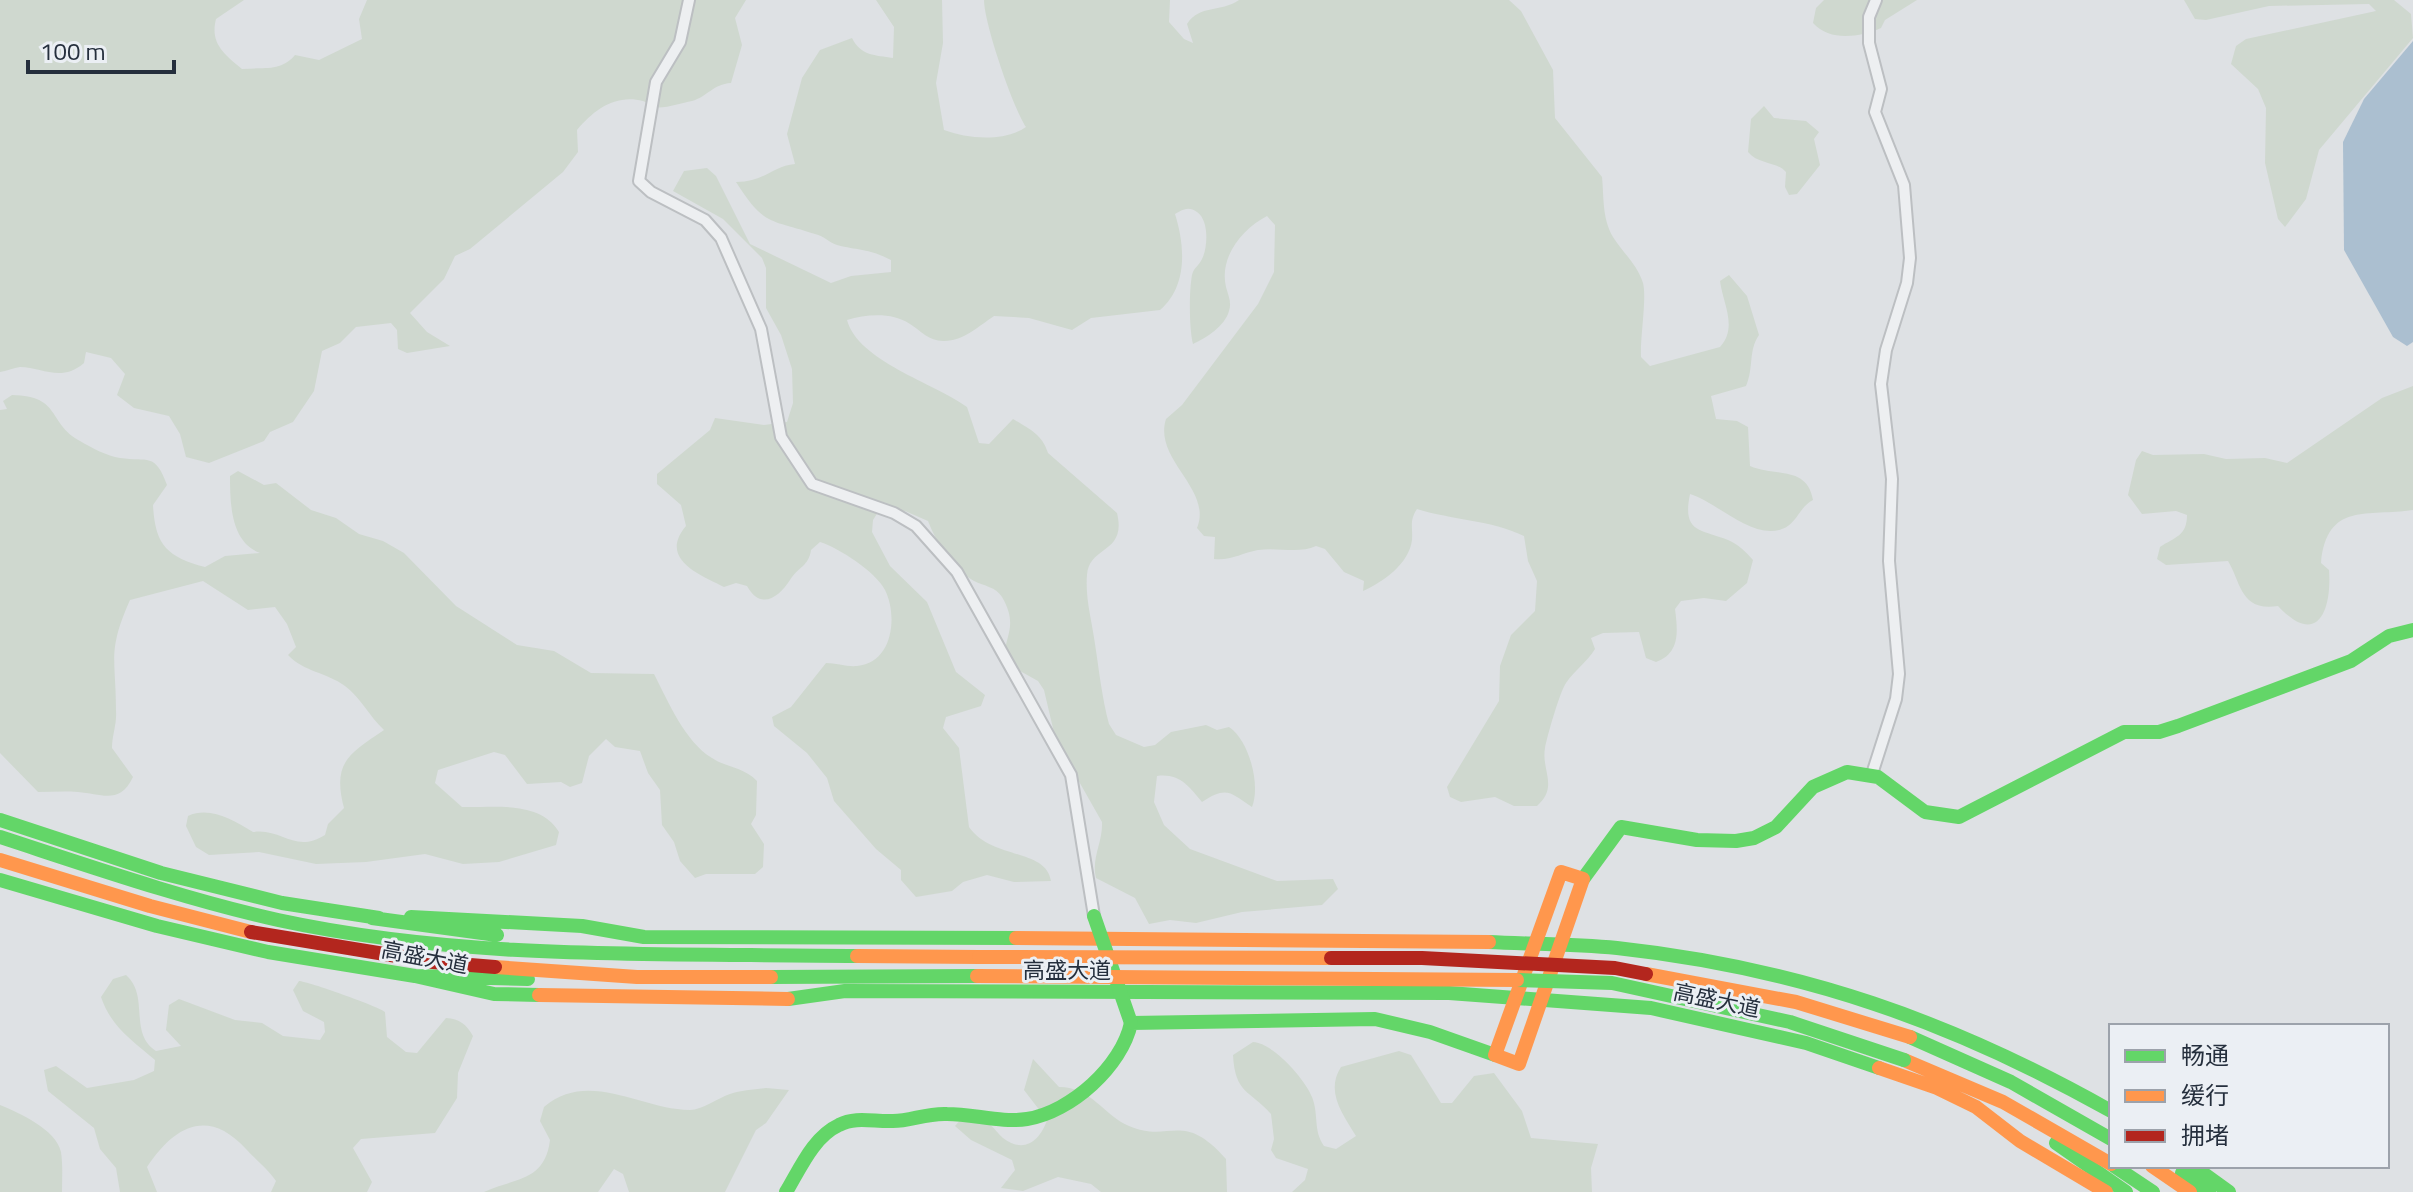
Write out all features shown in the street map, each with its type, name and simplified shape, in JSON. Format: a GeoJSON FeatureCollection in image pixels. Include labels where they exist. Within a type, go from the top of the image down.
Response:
{"type":"FeatureCollection","features":[{"type":"Feature","properties":{"kind":"main road"},"geometry":{"type":"LineString","coordinates":[[1131,1023],[1375,1019],[1430,1032],[1519,1064],[1583,879],[1621,827],[1716,842],[1753,837],[1773,830],[1801,796],[1821,782],[1847,772],[1872,774],[1888,781],[1920,811],[1939,820],[1959,817],[2124,732],[2159,732],[2178,726],[2351,661],[2389,636],[2413,630]]}},
{"type":"Feature","properties":{"kind":"main road","name":"高盛大道"},"geometry":{"type":"LineString","coordinates":[[0,820],[161,873],[282,903],[372,918],[436,916],[582,926],[644,937],[1425,939],[1616,948],[1743,968],[1862,998],[1919,1017],[2029,1065],[2109,1110]]}},
{"type":"Feature","properties":{"kind":"main road","name":"高盛大道"},"geometry":{"type":"LineString","coordinates":[[0,837],[155,887],[279,920],[435,944],[638,953],[1422,958],[1615,968],[1796,1002],[1910,1037],[2011,1082],[2109,1138]]}},
{"type":"Feature","properties":{"kind":"main road","name":"高盛大道"},"geometry":{"type":"LineString","coordinates":[[0,860],[150,906],[275,938],[433,962],[637,977],[1420,977],[1612,983],[1790,1022],[1904,1060],[2003,1102],[2109,1163]]}},
{"type":"Feature","properties":{"kind":"main road"},"geometry":{"type":"LineString","coordinates":[[1495,1055],[1561,872],[1583,879]]}},
{"type":"Feature","properties":{"kind":"main road","name":"高盛大道"},"geometry":{"type":"LineString","coordinates":[[0,880],[157,926],[268,952],[415,976],[494,994],[772,1001],[845,991],[1449,993],[1591,1002],[1688,1015],[1793,1040],[1867,1062],[1976,1107],[2020,1141],[2106,1192]]}},
{"type":"Feature","properties":{"kind":"main road"},"geometry":{"type":"LineString","coordinates":[[786,1192],[822,1138],[854,1118],[899,1121],[918,1113],[1007,1122],[1038,1119],[1072,1101],[1114,1061],[1129,1038],[1131,1023],[1094,916]]}},
{"type":"Feature","properties":{"kind":"main road"},"geometry":{"type":"LineString","coordinates":[[372,918],[638,953]]}},
{"type":"Feature","properties":{"kind":"main road"},"geometry":{"type":"LineString","coordinates":[[415,976],[500,980],[637,977]]}},
{"type":"Feature","properties":{"kind":"main road"},"geometry":{"type":"LineString","coordinates":[[1939,1050],[2017,1074],[2109,1124]]}},
{"type":"Feature","properties":{"kind":"main road"},"geometry":{"type":"LineString","coordinates":[[2003,1102],[2126,1192]]}},
{"type":"Feature","properties":{"kind":"main road","name":"高盛大道"},"geometry":{"type":"LineString","coordinates":[[2117,1168],[2153,1192]]}},
{"type":"Feature","properties":{"kind":"main road"},"geometry":{"type":"LineString","coordinates":[[2155,1168],[2190,1192]]}},
{"type":"Feature","properties":{"kind":"main road"},"geometry":{"type":"LineString","coordinates":[[2176,1168],[2209,1192]]}},
{"type":"Feature","properties":{"kind":"main road"},"geometry":{"type":"LineString","coordinates":[[2196,1168],[2229,1192]]}},
{"type":"Feature","properties":{"kind":"street"},"geometry":{"type":"LineString","coordinates":[[689,0],[680,42],[656,82],[639,181],[651,192],[705,220],[721,238],[761,329],[781,437],[812,484],[894,513],[916,526],[957,572],[1071,775],[1077,792],[1094,916]]}},
{"type":"Feature","properties":{"kind":"street"},"geometry":{"type":"LineString","coordinates":[[1872,774],[1896,699],[1899,674],[1889,561],[1892,479],[1881,384],[1886,350],[1907,283],[1910,258],[1904,185],[1875,112],[1881,89],[1869,43],[1869,17],[1876,0]]}},
{"type":"Feature","properties":{"kind":"shaded area"},"geometry":{"type":"Polygon","coordinates":[[[0,0],[244,0],[216,19],[215,27],[220,47],[242,69],[278,66],[295,55],[319,60],[362,39],[359,19],[367,0],[746,0],[735,18],[742,45],[731,83],[673,106],[654,107],[633,99],[614,102],[598,110],[577,130],[578,152],[563,172],[470,249],[455,256],[444,279],[410,313],[427,332],[450,346],[407,353],[398,349],[397,330],[391,323],[356,327],[340,343],[322,351],[314,391],[293,422],[270,432],[264,441],[209,463],[186,457],[180,434],[169,416],[134,408],[117,395],[125,374],[111,358],[86,352],[84,363],[67,372],[20,367],[0,372],[0,0]]]}},
{"type":"Feature","properties":{"kind":"shaded area"},"geometry":{"type":"Polygon","coordinates":[[[876,0],[942,0],[943,43],[936,83],[944,130],[986,138],[1007,135],[1026,127],[1000,65],[984,0],[1170,0],[1169,22],[1184,39],[1193,43],[1187,24],[1192,18],[1239,0],[1509,0],[1521,11],[1553,70],[1555,118],[1602,177],[1609,230],[1643,283],[1641,357],[1650,366],[1720,347],[1729,323],[1720,281],[1729,275],[1747,296],[1759,335],[1753,347],[1746,386],[1711,396],[1716,419],[1737,421],[1748,427],[1750,466],[1797,477],[1810,489],[1813,500],[1787,527],[1771,531],[1747,525],[1690,494],[1688,507],[1691,523],[1702,531],[1732,542],[1753,560],[1747,583],[1726,601],[1704,598],[1681,601],[1675,609],[1676,641],[1670,653],[1656,662],[1646,658],[1639,632],[1603,633],[1591,638],[1595,649],[1566,683],[1551,725],[1544,756],[1548,785],[1543,799],[1537,806],[1514,806],[1495,797],[1461,802],[1450,797],[1447,787],[1499,701],[1500,666],[1511,635],[1535,611],[1537,581],[1528,561],[1524,536],[1417,509],[1406,557],[1387,577],[1363,591],[1364,581],[1344,572],[1325,549],[1316,546],[1303,550],[1258,550],[1231,558],[1214,559],[1215,537],[1204,536],[1197,528],[1200,514],[1197,500],[1168,448],[1164,434],[1166,419],[1182,405],[1258,304],[1274,272],[1275,225],[1267,216],[1241,236],[1229,255],[1225,276],[1230,305],[1224,322],[1193,344],[1191,282],[1204,254],[1206,234],[1201,216],[1189,209],[1175,214],[1181,239],[1180,278],[1176,289],[1160,310],[1091,318],[1072,330],[1029,318],[994,316],[964,336],[950,341],[938,341],[895,317],[871,315],[847,320],[854,335],[881,359],[967,407],[979,443],[989,444],[1013,419],[1034,433],[1048,453],[1117,513],[1117,536],[1094,558],[1087,575],[1088,601],[1109,724],[1116,735],[1144,747],[1155,745],[1171,732],[1206,725],[1217,730],[1229,727],[1242,742],[1254,775],[1252,807],[1223,792],[1202,802],[1177,779],[1157,776],[1154,802],[1164,825],[1190,849],[1277,881],[1333,879],[1338,889],[1322,905],[1242,912],[1196,923],[1170,920],[1149,924],[1135,898],[1096,878],[1095,864],[1102,822],[1056,741],[1044,690],[1038,681],[1006,663],[1010,618],[1002,597],[959,570],[941,547],[928,521],[905,511],[880,509],[873,520],[872,532],[890,566],[927,602],[956,672],[985,695],[981,706],[946,717],[943,728],[959,748],[969,827],[991,845],[1039,863],[1051,881],[1014,882],[987,875],[963,882],[952,891],[916,897],[901,880],[901,870],[876,849],[834,801],[827,778],[807,753],[774,726],[772,717],[791,707],[826,663],[857,666],[878,657],[885,647],[891,625],[885,590],[874,576],[856,562],[820,542],[786,586],[770,599],[758,598],[747,586],[736,583],[724,587],[694,571],[679,557],[679,538],[686,526],[681,505],[657,484],[657,474],[710,430],[715,418],[764,425],[787,422],[793,403],[792,369],[781,335],[766,308],[766,268],[762,258],[723,219],[673,191],[684,171],[707,168],[716,176],[750,244],[831,283],[851,276],[891,272],[891,260],[883,256],[837,245],[818,235],[769,219],[754,207],[736,182],[795,164],[787,134],[802,78],[820,50],[852,38],[864,51],[893,58],[894,27],[876,0]]]}},
{"type":"Feature","properties":{"kind":"shaded area"},"geometry":{"type":"Polygon","coordinates":[[[1824,0],[1917,0],[1885,20],[1881,28],[1846,36],[1828,33],[1813,23],[1816,8],[1824,0]]]}},
{"type":"Feature","properties":{"kind":"shaded area"},"geometry":{"type":"Polygon","coordinates":[[[2184,0],[2394,0],[2411,14],[2413,38],[2319,150],[2306,199],[2285,227],[2278,219],[2265,163],[2266,108],[2258,89],[2231,64],[2236,46],[2246,39],[2376,11],[2369,4],[2269,6],[2206,20],[2195,19],[2184,0]]]}},
{"type":"Feature","properties":{"kind":"shaded area"},"geometry":{"type":"Polygon","coordinates":[[[1764,106],[1774,118],[1806,121],[1819,132],[1814,139],[1820,165],[1797,194],[1789,195],[1785,187],[1786,172],[1748,152],[1751,119],[1764,106]]]}},
{"type":"Feature","properties":{"kind":"shaded area"},"geometry":{"type":"Polygon","coordinates":[[[2413,386],[2413,510],[2352,516],[2332,530],[2325,543],[2321,563],[2329,570],[2328,599],[2319,619],[2312,624],[2303,624],[2278,606],[2265,607],[2249,600],[2228,561],[2166,565],[2157,559],[2160,547],[2182,532],[2187,515],[2176,511],[2142,514],[2128,495],[2136,460],[2142,451],[2153,455],[2265,458],[2287,463],[2382,398],[2413,386]]]}},
{"type":"Feature","properties":{"kind":"shaded area"},"geometry":{"type":"Polygon","coordinates":[[[12,395],[39,400],[47,405],[70,434],[95,449],[115,457],[150,461],[159,467],[167,485],[153,505],[154,519],[160,540],[181,559],[205,567],[225,556],[260,553],[243,540],[234,521],[230,476],[238,471],[264,485],[276,483],[311,510],[336,518],[359,534],[383,541],[404,553],[456,606],[517,645],[554,651],[591,673],[654,674],[678,720],[702,751],[757,781],[756,815],[751,824],[764,844],[763,867],[755,874],[706,874],[695,878],[680,861],[674,842],[662,825],[660,790],[648,773],[640,751],[615,747],[606,739],[589,756],[582,783],[570,787],[561,782],[527,784],[505,755],[494,752],[438,770],[435,783],[462,807],[528,810],[551,822],[559,832],[556,845],[499,862],[463,864],[425,854],[366,862],[316,864],[259,852],[209,855],[196,847],[186,826],[188,816],[213,814],[253,832],[273,833],[297,841],[305,842],[325,835],[328,824],[344,808],[340,780],[346,761],[384,730],[345,686],[301,665],[288,655],[296,647],[287,624],[275,607],[248,610],[203,581],[130,600],[123,618],[114,655],[116,716],[112,748],[133,777],[128,786],[110,796],[38,792],[0,753],[0,410],[7,409],[3,401],[12,395]]]}},
{"type":"Feature","properties":{"kind":"shaded area"},"geometry":{"type":"Polygon","coordinates":[[[126,975],[137,993],[143,1034],[156,1051],[181,1046],[166,1030],[169,1005],[179,999],[235,1020],[262,1023],[283,1036],[320,1040],[325,1032],[324,1022],[303,1011],[293,990],[299,981],[385,1012],[387,1037],[406,1052],[417,1053],[446,1018],[459,1021],[473,1036],[458,1073],[457,1098],[435,1133],[361,1139],[353,1148],[372,1182],[367,1192],[271,1192],[276,1181],[265,1168],[232,1136],[205,1125],[180,1132],[157,1153],[147,1167],[157,1192],[120,1192],[116,1168],[100,1149],[94,1128],[48,1091],[44,1070],[56,1066],[87,1088],[134,1080],[154,1071],[155,1060],[117,1025],[101,997],[113,979],[126,975]]]}},
{"type":"Feature","properties":{"kind":"shaded area"},"geometry":{"type":"Polygon","coordinates":[[[1253,1042],[1279,1055],[1303,1081],[1314,1104],[1321,1140],[1324,1146],[1336,1149],[1356,1136],[1335,1094],[1341,1067],[1399,1051],[1411,1055],[1441,1103],[1452,1103],[1474,1076],[1494,1073],[1522,1111],[1531,1138],[1598,1144],[1591,1168],[1592,1192],[1292,1192],[1305,1180],[1308,1169],[1276,1158],[1271,1150],[1274,1139],[1271,1114],[1240,1084],[1234,1068],[1233,1055],[1253,1042]]]}},
{"type":"Feature","properties":{"kind":"shaded area"},"geometry":{"type":"Polygon","coordinates":[[[1033,1059],[1059,1087],[1089,1096],[1129,1126],[1143,1131],[1176,1130],[1198,1135],[1226,1159],[1227,1192],[1101,1192],[1091,1184],[1058,1177],[1023,1191],[1001,1188],[1015,1170],[1012,1160],[971,1140],[955,1126],[963,1117],[989,1124],[1011,1143],[1024,1145],[1036,1139],[1047,1120],[1024,1090],[1033,1059]]]}},
{"type":"Feature","properties":{"kind":"shaded area"},"geometry":{"type":"Polygon","coordinates":[[[766,1088],[789,1090],[766,1123],[756,1130],[725,1192],[629,1192],[623,1174],[614,1169],[598,1192],[484,1192],[526,1176],[542,1164],[550,1140],[540,1121],[544,1107],[561,1096],[579,1091],[597,1091],[690,1110],[734,1093],[766,1088]]]}},
{"type":"Feature","properties":{"kind":"shaded area"},"geometry":{"type":"Polygon","coordinates":[[[0,1105],[45,1129],[58,1144],[62,1157],[62,1192],[0,1192],[0,1105]]]}},
{"type":"Feature","properties":{"kind":"water"},"geometry":{"type":"Polygon","coordinates":[[[2413,41],[2413,342],[2407,346],[2393,337],[2344,250],[2343,142],[2364,99],[2413,41]]]}},
{"type":"Feature","properties":{"kind":"traffic: fast"},"geometry":{"type":"LineString","coordinates":[[1583,879],[1621,827],[1697,840],[1754,838],[1776,827],[1813,787],[1847,772],[1878,777],[1925,812],[1959,817],[2124,732],[2159,732],[2178,726],[2351,661],[2389,636],[2413,630]]}},
{"type":"Feature","properties":{"kind":"traffic: fast"},"geometry":{"type":"LineString","coordinates":[[0,820],[161,873],[282,903],[379,918]]}},
{"type":"Feature","properties":{"kind":"traffic: fast"},"geometry":{"type":"LineString","coordinates":[[0,837],[208,902],[278,920],[349,933],[494,949],[857,956]]}},
{"type":"Feature","properties":{"kind":"traffic: fast"},"geometry":{"type":"LineString","coordinates":[[0,880],[157,926],[268,952],[415,976],[494,994],[539,995]]}},
{"type":"Feature","properties":{"kind":"traffic: fast"},"geometry":{"type":"LineString","coordinates":[[1094,916],[1131,1023]]}},
{"type":"Feature","properties":{"kind":"traffic: fast"},"geometry":{"type":"LineString","coordinates":[[411,917],[582,926],[644,937],[1016,938]]}},
{"type":"Feature","properties":{"kind":"traffic: fast"},"geometry":{"type":"LineString","coordinates":[[372,918],[497,935]]}},
{"type":"Feature","properties":{"kind":"traffic: fast"},"geometry":{"type":"LineString","coordinates":[[1489,942],[1617,948],[1749,969],[1812,985],[1933,1025],[1992,1050],[2109,1110]]}},
{"type":"Feature","properties":{"kind":"traffic: fast"},"geometry":{"type":"LineString","coordinates":[[415,976],[528,979]]}},
{"type":"Feature","properties":{"kind":"traffic: fast"},"geometry":{"type":"LineString","coordinates":[[771,977],[977,976]]}},
{"type":"Feature","properties":{"kind":"traffic: fast"},"geometry":{"type":"LineString","coordinates":[[1517,980],[1612,983],[1790,1022],[1904,1060]]}},
{"type":"Feature","properties":{"kind":"traffic: fast"},"geometry":{"type":"LineString","coordinates":[[788,999],[845,991],[1449,993],[1651,1008],[1806,1043],[1879,1068]]}},
{"type":"Feature","properties":{"kind":"traffic: fast"},"geometry":{"type":"LineString","coordinates":[[786,1192],[814,1145],[830,1130],[845,1122],[900,1121],[939,1114],[1017,1120],[1044,1115],[1061,1107],[1077,1097],[1106,1070],[1126,1039],[1131,1023],[1375,1019],[1430,1032],[1495,1055]]}},
{"type":"Feature","properties":{"kind":"traffic: fast"},"geometry":{"type":"LineString","coordinates":[[1910,1037],[2011,1082],[2109,1138]]}},
{"type":"Feature","properties":{"kind":"traffic: fast"},"geometry":{"type":"LineString","coordinates":[[2056,1143],[2126,1192]]}},
{"type":"Feature","properties":{"kind":"traffic: fast"},"geometry":{"type":"LineString","coordinates":[[2117,1168],[2153,1192]]}},
{"type":"Feature","properties":{"kind":"traffic: fast"},"geometry":{"type":"LineString","coordinates":[[2196,1168],[2229,1192]]}},
{"type":"Feature","properties":{"kind":"traffic: fast"},"geometry":{"type":"LineString","coordinates":[[2182,1173],[2209,1192]]}},
{"type":"Feature","properties":{"kind":"traffic: slow"},"geometry":{"type":"LineString","coordinates":[[0,860],[150,906],[251,932]]}},
{"type":"Feature","properties":{"kind":"traffic: slow"},"geometry":{"type":"LineString","coordinates":[[1561,872],[1583,879],[1519,1064],[1495,1055],[1561,872]]}},
{"type":"Feature","properties":{"kind":"traffic: slow"},"geometry":{"type":"LineString","coordinates":[[1016,938],[1489,942]]}},
{"type":"Feature","properties":{"kind":"traffic: slow"},"geometry":{"type":"LineString","coordinates":[[857,956],[979,957]]}},
{"type":"Feature","properties":{"kind":"traffic: slow"},"geometry":{"type":"LineString","coordinates":[[979,957],[1331,958]]}},
{"type":"Feature","properties":{"kind":"traffic: slow"},"geometry":{"type":"LineString","coordinates":[[495,967],[637,977],[771,977]]}},
{"type":"Feature","properties":{"kind":"traffic: slow"},"geometry":{"type":"LineString","coordinates":[[1646,974],[1796,1002],[1910,1037]]}},
{"type":"Feature","properties":{"kind":"traffic: slow"},"geometry":{"type":"LineString","coordinates":[[977,976],[1517,980]]}},
{"type":"Feature","properties":{"kind":"traffic: slow"},"geometry":{"type":"LineString","coordinates":[[539,995],[788,999]]}},
{"type":"Feature","properties":{"kind":"traffic: slow"},"geometry":{"type":"LineString","coordinates":[[1904,1060],[2003,1102],[2109,1163]]}},
{"type":"Feature","properties":{"kind":"traffic: slow"},"geometry":{"type":"LineString","coordinates":[[1879,1068],[1937,1088],[1976,1107],[2020,1141],[2106,1192]]}},
{"type":"Feature","properties":{"kind":"traffic: slow"},"geometry":{"type":"LineString","coordinates":[[2155,1168],[2190,1192]]}},
{"type":"Feature","properties":{"kind":"traffic: jam"},"geometry":{"type":"LineString","coordinates":[[251,932],[433,962],[495,967]]}},
{"type":"Feature","properties":{"kind":"traffic: jam"},"geometry":{"type":"LineString","coordinates":[[1331,958],[1422,958],[1615,968],[1646,974]]}}]}
